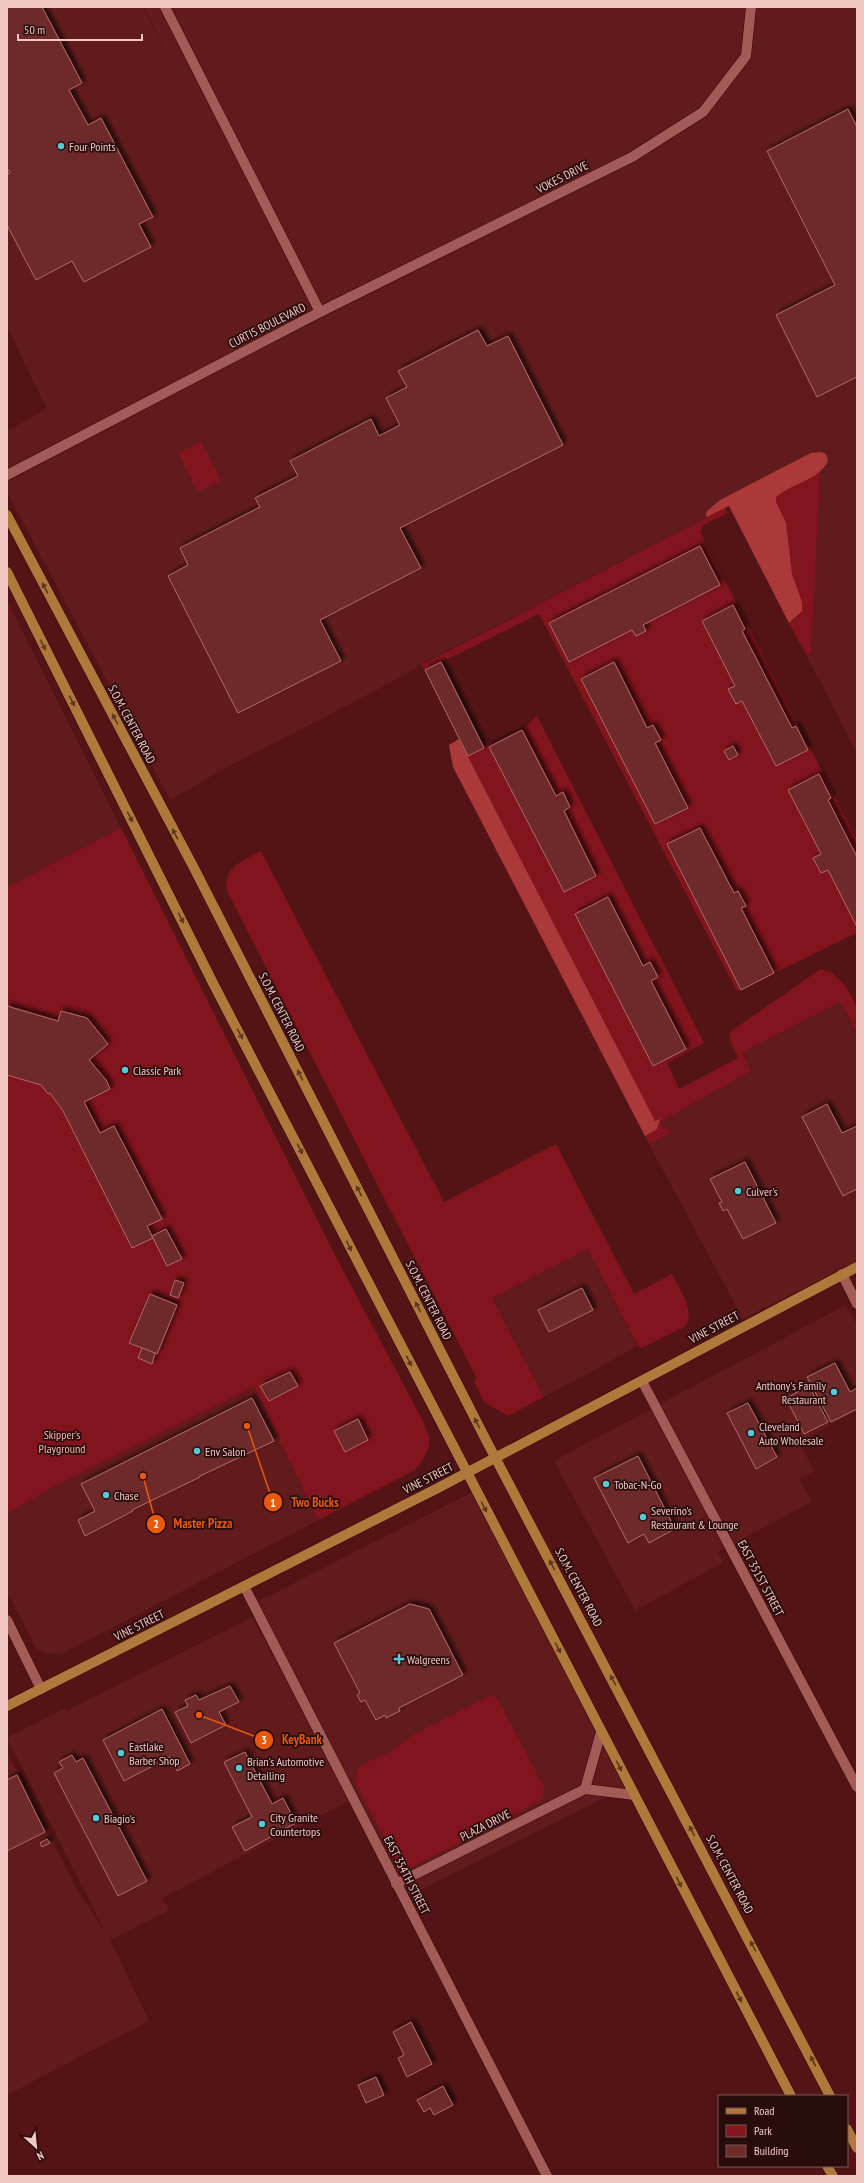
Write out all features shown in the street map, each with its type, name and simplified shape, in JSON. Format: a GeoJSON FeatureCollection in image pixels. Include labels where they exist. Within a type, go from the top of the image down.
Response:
{"type":"FeatureCollection","features":[{"type":"Feature","properties":{"kind":"main road","name":"S.O.M. CENTER ROAD"},"geometry":{"type":"LineString","coordinates":[[7,515],[194,868],[495,1457],[829,2095]]}},
{"type":"Feature","properties":{"kind":"main road"},"geometry":{"type":"LineString","coordinates":[[7,572],[214,985],[790,2095]]}},
{"type":"Feature","properties":{"kind":"main road","name":"VINE STREET"},"geometry":{"type":"LineString","coordinates":[[7,1706],[466,1472],[857,1267]]}},
{"type":"Feature","properties":{"kind":"main road"},"geometry":{"type":"LineString","coordinates":[[848,2131],[857,2148]]}},
{"type":"Feature","properties":{"kind":"main road"},"geometry":{"type":"LineString","coordinates":[[828,2167],[833,2176]]}},
{"type":"Feature","properties":{"kind":"street","name":"CURTIS BOULEVARD"},"geometry":{"type":"LineString","coordinates":[[7,475],[320,312],[165,7]]}},
{"type":"Feature","properties":{"kind":"street","name":"VOKES DRIVE"},"geometry":{"type":"LineString","coordinates":[[320,312],[632,157],[703,112],[746,56],[751,7]]}},
{"type":"Feature","properties":{"kind":"street"},"geometry":{"type":"LineString","coordinates":[[842,1274],[857,1304]]}},
{"type":"Feature","properties":{"kind":"street","name":"EAST 351ST STREET"},"geometry":{"type":"LineString","coordinates":[[642,1381],[857,1787]]}},
{"type":"Feature","properties":{"kind":"street","name":"EAST 354TH STREET"},"geometry":{"type":"LineString","coordinates":[[244,1586],[547,2176]]}},
{"type":"Feature","properties":{"kind":"street"},"geometry":{"type":"LineString","coordinates":[[7,1620],[41,1689]]}},
{"type":"Feature","properties":{"kind":"street"},"geometry":{"type":"LineString","coordinates":[[601,1732],[585,1789],[634,1795]]}},
{"type":"Feature","properties":{"kind":"street","name":"PLAZA DRIVE"},"geometry":{"type":"LineString","coordinates":[[396,1884],[585,1789]]}},
{"type":"Feature","properties":{"kind":"shaded area"},"geometry":{"type":"Polygon","coordinates":[[[7,7],[143,7],[183,88],[144,7],[857,7],[857,753],[729,506],[421,664],[405,675],[222,770],[170,800],[7,492],[7,431],[47,409],[7,327],[7,7]]]}},
{"type":"Feature","properties":{"kind":"shaded area"},"geometry":{"type":"Polygon","coordinates":[[[821,452],[826,454],[828,461],[818,473],[782,492],[776,497],[776,502],[786,523],[792,574],[802,602],[802,611],[789,623],[729,506],[707,517],[706,515],[707,511],[720,500],[811,453],[821,452]]]}},
{"type":"Feature","properties":{"kind":"shaded area"},"geometry":{"type":"Polygon","coordinates":[[[7,601],[121,828],[7,887],[7,601]]]}},
{"type":"Feature","properties":{"kind":"shaded area"},"geometry":{"type":"Polygon","coordinates":[[[459,739],[655,1121],[660,1119],[657,1129],[645,1136],[453,767],[449,745],[459,739]]]}},
{"type":"Feature","properties":{"kind":"shaded area"},"geometry":{"type":"Polygon","coordinates":[[[841,1002],[857,1033],[857,1261],[743,1319],[649,1144],[671,1133],[671,1130],[661,1127],[662,1121],[751,1071],[742,1052],[841,1002]]]}},
{"type":"Feature","properties":{"kind":"shaded area"},"geometry":{"type":"Polygon","coordinates":[[[588,1249],[638,1346],[544,1397],[492,1298],[588,1249]]]}},
{"type":"Feature","properties":{"kind":"shaded area"},"geometry":{"type":"Polygon","coordinates":[[[846,1305],[857,1325],[857,1410],[799,1442],[814,1471],[800,1479],[812,1502],[718,1552],[723,1563],[635,1610],[554,1461],[846,1305]]]}},
{"type":"Feature","properties":{"kind":"shaded area"},"geometry":{"type":"Polygon","coordinates":[[[254,1387],[318,1520],[62,1654],[44,1653],[36,1648],[7,1592],[7,1514],[53,1487],[254,1387]]]}},
{"type":"Feature","properties":{"kind":"shaded area"},"geometry":{"type":"Polygon","coordinates":[[[473,1492],[626,1787],[408,1896],[257,1602],[473,1492]]]}},
{"type":"Feature","properties":{"kind":"shaded area"},"geometry":{"type":"Polygon","coordinates":[[[252,1617],[350,1800],[162,1898],[169,1910],[110,1940],[149,2021],[7,2095],[7,1752],[77,1890],[107,1935],[7,1738],[66,1708],[71,1717],[68,1710],[252,1617]]]}},
{"type":"Feature","properties":{"kind":"green space"},"geometry":{"type":"Polygon","coordinates":[[[201,441],[221,481],[198,492],[178,453],[201,441]]]}},
{"type":"Feature","properties":{"kind":"green space"},"geometry":{"type":"Polygon","coordinates":[[[820,471],[811,654],[806,654],[789,623],[795,619],[802,602],[792,574],[786,523],[776,502],[776,497],[820,471]]]}},
{"type":"Feature","properties":{"kind":"green space"},"geometry":{"type":"Polygon","coordinates":[[[725,508],[728,513],[703,525],[700,532],[857,840],[857,933],[737,991],[539,614],[425,670],[421,665],[725,508]]]}},
{"type":"Feature","properties":{"kind":"green space"},"geometry":{"type":"Polygon","coordinates":[[[537,716],[704,1043],[667,1063],[679,1089],[738,1058],[730,1040],[730,1032],[819,970],[825,970],[838,978],[848,991],[857,1011],[857,1033],[841,1002],[742,1052],[751,1071],[662,1121],[661,1127],[670,1129],[671,1133],[649,1144],[645,1136],[657,1129],[659,1120],[655,1122],[468,756],[522,730],[537,716]]]}},
{"type":"Feature","properties":{"kind":"green space","name":"Classic Park"},"geometry":{"type":"Polygon","coordinates":[[[121,828],[334,1253],[425,1425],[429,1438],[429,1447],[422,1461],[415,1470],[318,1520],[254,1387],[53,1487],[7,1514],[7,887],[121,828]]]}},
{"type":"Feature","properties":{"kind":"green space"},"geometry":{"type":"Polygon","coordinates":[[[261,851],[444,1202],[556,1144],[634,1294],[672,1274],[685,1299],[689,1313],[686,1326],[642,1348],[638,1346],[588,1249],[492,1298],[544,1397],[508,1416],[484,1402],[474,1382],[477,1379],[227,891],[226,883],[231,871],[241,862],[261,851]]]}},
{"type":"Feature","properties":{"kind":"green space"},"geometry":{"type":"Polygon","coordinates":[[[491,1695],[497,1698],[545,1789],[541,1800],[414,1866],[407,1868],[399,1866],[355,1782],[357,1770],[361,1765],[391,1751],[413,1735],[491,1695]]]}},
{"type":"Feature","properties":{"kind":"building","name":"Four Points"},"geometry":{"type":"Polygon","coordinates":[[[7,7],[42,7],[82,83],[69,90],[88,125],[101,118],[153,217],[139,224],[151,247],[84,282],[72,261],[36,280],[7,225],[7,174],[10,173],[7,168],[7,7]]]}},
{"type":"Feature","properties":{"kind":"building"},"geometry":{"type":"Polygon","coordinates":[[[848,109],[857,127],[857,377],[817,397],[776,315],[835,285],[767,151],[848,109]]]}},
{"type":"Feature","properties":{"kind":"building"},"geometry":{"type":"Polygon","coordinates":[[[478,330],[487,346],[508,336],[563,445],[400,528],[421,568],[320,620],[341,661],[238,713],[168,576],[188,565],[180,548],[260,507],[255,498],[298,476],[290,461],[371,419],[379,436],[400,425],[386,398],[407,387],[398,371],[478,330]]]}},
{"type":"Feature","properties":{"kind":"building"},"geometry":{"type":"Polygon","coordinates":[[[700,546],[720,585],[643,625],[646,631],[636,636],[632,630],[569,662],[549,623],[700,546]]]}},
{"type":"Feature","properties":{"kind":"building"},"geometry":{"type":"Polygon","coordinates":[[[733,605],[745,629],[742,631],[792,728],[796,726],[808,750],[776,766],[742,701],[736,704],[728,689],[735,686],[702,621],[733,605]]]}},
{"type":"Feature","properties":{"kind":"building"},"geometry":{"type":"Polygon","coordinates":[[[441,662],[484,748],[468,756],[425,670],[441,662]]]}},
{"type":"Feature","properties":{"kind":"building"},"geometry":{"type":"Polygon","coordinates":[[[614,662],[647,728],[653,725],[661,740],[655,743],[688,808],[655,824],[581,679],[614,662]]]}},
{"type":"Feature","properties":{"kind":"building"},"geometry":{"type":"Polygon","coordinates":[[[522,730],[556,796],[563,792],[570,807],[564,811],[596,876],[564,892],[489,747],[522,730]]]}},
{"type":"Feature","properties":{"kind":"building"},"geometry":{"type":"Polygon","coordinates":[[[733,746],[738,755],[729,760],[724,751],[733,746]]]}},
{"type":"Feature","properties":{"kind":"building"},"geometry":{"type":"Polygon","coordinates":[[[819,774],[831,798],[828,800],[857,857],[857,927],[828,870],[821,873],[813,858],[821,854],[788,790],[819,774]]]}},
{"type":"Feature","properties":{"kind":"building"},"geometry":{"type":"Polygon","coordinates":[[[700,828],[734,893],[738,891],[746,906],[741,908],[774,973],[741,990],[667,844],[700,828]]]}},
{"type":"Feature","properties":{"kind":"building"},"geometry":{"type":"Polygon","coordinates":[[[608,897],[643,966],[650,962],[658,977],[651,981],[686,1049],[653,1066],[575,914],[608,897]]]}},
{"type":"Feature","properties":{"kind":"building"},"geometry":{"type":"Polygon","coordinates":[[[7,1006],[58,1021],[61,1011],[87,1018],[108,1044],[89,1060],[106,1080],[110,1089],[84,1102],[100,1133],[114,1126],[162,1219],[147,1226],[153,1238],[132,1248],[63,1111],[50,1093],[48,1094],[41,1085],[7,1075],[7,1006]]]}},
{"type":"Feature","properties":{"kind":"building"},"geometry":{"type":"Polygon","coordinates":[[[827,1104],[842,1133],[857,1126],[857,1189],[843,1196],[802,1117],[827,1104]]]}},
{"type":"Feature","properties":{"kind":"building","name":"Culver's"},"geometry":{"type":"Polygon","coordinates":[[[745,1162],[776,1223],[743,1239],[727,1209],[723,1211],[719,1203],[722,1202],[710,1179],[745,1162]]]}},
{"type":"Feature","properties":{"kind":"building"},"geometry":{"type":"Polygon","coordinates":[[[166,1229],[182,1259],[167,1266],[152,1236],[166,1229]]]}},
{"type":"Feature","properties":{"kind":"building"},"geometry":{"type":"Polygon","coordinates":[[[175,1280],[184,1283],[178,1298],[170,1295],[175,1280]]]}},
{"type":"Feature","properties":{"kind":"building"},"geometry":{"type":"Polygon","coordinates":[[[582,1288],[593,1310],[549,1332],[538,1310],[582,1288]]]}},
{"type":"Feature","properties":{"kind":"building"},"geometry":{"type":"Polygon","coordinates":[[[150,1294],[177,1305],[157,1354],[129,1343],[150,1294]]]}},
{"type":"Feature","properties":{"kind":"building"},"geometry":{"type":"Polygon","coordinates":[[[142,1348],[155,1353],[152,1364],[138,1358],[142,1348]]]}},
{"type":"Feature","properties":{"kind":"building"},"geometry":{"type":"Polygon","coordinates":[[[835,1363],[850,1392],[857,1388],[857,1409],[831,1422],[807,1377],[835,1363]]]}},
{"type":"Feature","properties":{"kind":"building"},"geometry":{"type":"Polygon","coordinates":[[[290,1372],[298,1386],[269,1401],[260,1386],[290,1372]]]}},
{"type":"Feature","properties":{"kind":"building"},"geometry":{"type":"Polygon","coordinates":[[[809,1386],[828,1422],[804,1434],[786,1398],[809,1386]]]}},
{"type":"Feature","properties":{"kind":"building"},"geometry":{"type":"Polygon","coordinates":[[[252,1398],[274,1441],[132,1510],[133,1511],[85,1536],[78,1520],[95,1511],[81,1484],[252,1398]]]}},
{"type":"Feature","properties":{"kind":"building"},"geometry":{"type":"Polygon","coordinates":[[[748,1403],[777,1457],[756,1469],[727,1413],[748,1403]]]}},
{"type":"Feature","properties":{"kind":"building"},"geometry":{"type":"Polygon","coordinates":[[[358,1419],[368,1440],[345,1452],[334,1431],[358,1419]]]}},
{"type":"Feature","properties":{"kind":"building"},"geometry":{"type":"Polygon","coordinates":[[[638,1456],[675,1529],[649,1543],[644,1534],[628,1543],[594,1478],[638,1456]]]}},
{"type":"Feature","properties":{"kind":"building","name":"Walgreens"},"geometry":{"type":"Polygon","coordinates":[[[410,1604],[429,1609],[463,1675],[399,1708],[400,1711],[386,1718],[385,1715],[376,1720],[365,1700],[361,1702],[357,1695],[360,1693],[334,1643],[410,1604]]]}},
{"type":"Feature","properties":{"kind":"building"},"geometry":{"type":"Polygon","coordinates":[[[230,1686],[239,1702],[219,1712],[226,1725],[191,1743],[175,1712],[188,1706],[185,1700],[196,1695],[199,1700],[230,1686]]]}},
{"type":"Feature","properties":{"kind":"building"},"geometry":{"type":"Polygon","coordinates":[[[162,1709],[190,1764],[177,1771],[170,1757],[124,1781],[103,1740],[162,1709]]]}},
{"type":"Feature","properties":{"kind":"building"},"geometry":{"type":"Polygon","coordinates":[[[245,1752],[272,1804],[283,1798],[296,1823],[245,1851],[232,1827],[252,1817],[224,1762],[245,1752]]]}},
{"type":"Feature","properties":{"kind":"building"},"geometry":{"type":"Polygon","coordinates":[[[72,1755],[76,1762],[83,1758],[147,1881],[118,1896],[54,1773],[63,1768],[59,1762],[72,1755]]]}},
{"type":"Feature","properties":{"kind":"building"},"geometry":{"type":"Polygon","coordinates":[[[17,1775],[45,1832],[7,1851],[7,1780],[17,1775]]]}},
{"type":"Feature","properties":{"kind":"building"},"geometry":{"type":"Polygon","coordinates":[[[47,1839],[50,1843],[42,1847],[40,1843],[47,1839]]]}},
{"type":"Feature","properties":{"kind":"building"},"geometry":{"type":"Polygon","coordinates":[[[411,2022],[432,2064],[407,2077],[398,2058],[404,2055],[393,2032],[411,2022]]]}},
{"type":"Feature","properties":{"kind":"building"},"geometry":{"type":"Polygon","coordinates":[[[376,2077],[384,2095],[366,2103],[358,2085],[376,2077]]]}},
{"type":"Feature","properties":{"kind":"building"},"geometry":{"type":"Polygon","coordinates":[[[443,2086],[453,2105],[434,2115],[430,2108],[424,2112],[417,2100],[443,2086]]]}},
{"type":"Feature","properties":{"kind":"place","name":"Four Points"},"geometry":{"type":"Point","coordinates":[61,146]}},
{"type":"Feature","properties":{"kind":"place","name":"Classic Park"},"geometry":{"type":"Point","coordinates":[125,1070]}},
{"type":"Feature","properties":{"kind":"place","name":"Culver's"},"geometry":{"type":"Point","coordinates":[738,1191]}},
{"type":"Feature","properties":{"kind":"place","name":"Anthony's Family Restaurant"},"geometry":{"type":"Point","coordinates":[834,1392]}},
{"type":"Feature","properties":{"kind":"place","name":"Two Bucks"},"geometry":{"type":"Point","coordinates":[247,1426]}},
{"type":"Feature","properties":{"kind":"place","name":"Cleveland Auto Wholesale"},"geometry":{"type":"Point","coordinates":[751,1433]}},
{"type":"Feature","properties":{"kind":"place","name":"Env Salon"},"geometry":{"type":"Point","coordinates":[197,1451]}},
{"type":"Feature","properties":{"kind":"place","name":"Master Pizza"},"geometry":{"type":"Point","coordinates":[143,1476]}},
{"type":"Feature","properties":{"kind":"place","name":"Tobac-N-Go"},"geometry":{"type":"Point","coordinates":[606,1484]}},
{"type":"Feature","properties":{"kind":"place","name":"Chase"},"geometry":{"type":"Point","coordinates":[106,1495]}},
{"type":"Feature","properties":{"kind":"place","name":"Severino's Restaurant & Lounge"},"geometry":{"type":"Point","coordinates":[643,1517]}},
{"type":"Feature","properties":{"kind":"place","name":"Walgreens"},"geometry":{"type":"Point","coordinates":[399,1659]}},
{"type":"Feature","properties":{"kind":"place","name":"KeyBank"},"geometry":{"type":"Point","coordinates":[199,1715]}},
{"type":"Feature","properties":{"kind":"place","name":"Eastlake Barber Shop"},"geometry":{"type":"Point","coordinates":[121,1753]}},
{"type":"Feature","properties":{"kind":"place","name":"Brian's Automotive Detailing"},"geometry":{"type":"Point","coordinates":[239,1768]}},
{"type":"Feature","properties":{"kind":"place","name":"Biagio's"},"geometry":{"type":"Point","coordinates":[96,1818]}},
{"type":"Feature","properties":{"kind":"place","name":"City Granite Countertops"},"geometry":{"type":"Point","coordinates":[262,1824]}},
{"type":"Feature","properties":{"kind":"park label","name":"Skipper's Playground"},"geometry":{"type":"Point","coordinates":[62,1441]}}]}
